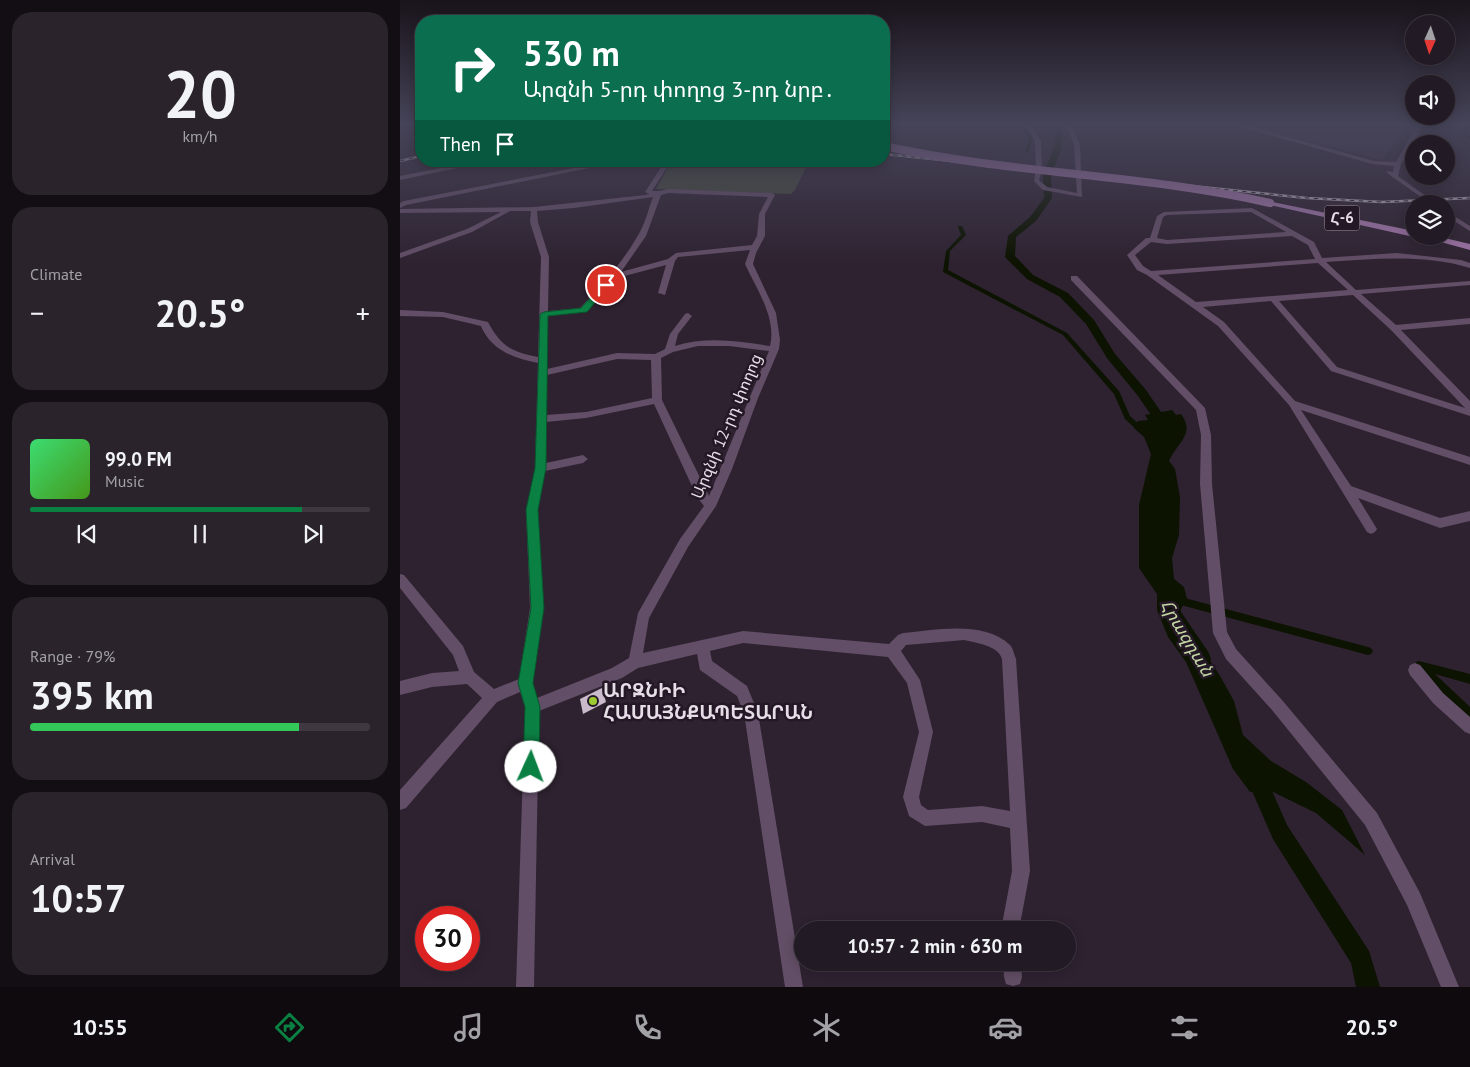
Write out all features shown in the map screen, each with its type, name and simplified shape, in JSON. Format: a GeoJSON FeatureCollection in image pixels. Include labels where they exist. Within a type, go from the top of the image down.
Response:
{"type":"FeatureCollection","features":[{"type":"Feature","properties":{"kind":"main road","name":"Հ-6"},"geometry":{"type":"LineString","coordinates":[[1051,171],[1162,182],[1405,232]]}},
{"type":"Feature","properties":{"kind":"main road"},"geometry":{"type":"LineString","coordinates":[[1455,243],[1470,247]]}},
{"type":"Feature","properties":{"kind":"street"},"geometry":{"type":"LineString","coordinates":[[400,178],[436,171]]}},
{"type":"Feature","properties":{"kind":"street"},"geometry":{"type":"LineString","coordinates":[[400,206],[404,203],[569,171]]}},
{"type":"Feature","properties":{"kind":"street"},"geometry":{"type":"LineString","coordinates":[[658,193],[648,192],[662,171]]}},
{"type":"Feature","properties":{"kind":"street"},"geometry":{"type":"LineString","coordinates":[[1039,171],[1036,180],[1045,189],[1080,196],[1079,171]]}},
{"type":"Feature","properties":{"kind":"street"},"geometry":{"type":"LineString","coordinates":[[1387,171],[1421,195]]}},
{"type":"Feature","properties":{"kind":"street"},"geometry":{"type":"LineString","coordinates":[[1395,176],[1396,171]]}},
{"type":"Feature","properties":{"kind":"street","name":"Արզնի 12-րդ փողոց"},"geometry":{"type":"LineString","coordinates":[[635,662],[644,617],[684,543],[710,506],[774,350],[776,340],[772,313],[749,264],[761,236],[762,214],[772,195],[668,191],[658,193]]}},
{"type":"Feature","properties":{"kind":"street"},"geometry":{"type":"LineString","coordinates":[[400,211],[534,210],[610,202],[658,193]]}},
{"type":"Feature","properties":{"kind":"street"},"geometry":{"type":"LineString","coordinates":[[544,314],[584,310],[614,276],[642,236],[658,193]]}},
{"type":"Feature","properties":{"kind":"street"},"geometry":{"type":"LineString","coordinates":[[400,256],[464,233],[492,221],[508,210]]}},
{"type":"Feature","properties":{"kind":"street"},"geometry":{"type":"LineString","coordinates":[[525,987],[532,707],[525,683],[537,608],[532,510],[540,468],[546,257],[534,222],[534,210]]}},
{"type":"Feature","properties":{"kind":"street"},"geometry":{"type":"LineString","coordinates":[[1153,240],[1160,216],[1166,214],[1252,210],[1311,244],[1320,261],[1394,328],[1470,407]]}},
{"type":"Feature","properties":{"kind":"street"},"geometry":{"type":"LineString","coordinates":[[1455,219],[1470,229]]}},
{"type":"Feature","properties":{"kind":"street"},"geometry":{"type":"LineString","coordinates":[[1293,234],[1166,242],[1149,240],[1131,255],[1140,268],[1150,273],[1221,324],[1292,402],[1371,528]]}},
{"type":"Feature","properties":{"kind":"street"},"geometry":{"type":"LineString","coordinates":[[662,293],[671,261],[676,255],[756,247]]}},
{"type":"Feature","properties":{"kind":"street"},"geometry":{"type":"LineString","coordinates":[[1150,273],[1397,255],[1461,262],[1470,266]]}},
{"type":"Feature","properties":{"kind":"street"},"geometry":{"type":"LineString","coordinates":[[614,276],[671,261]]}},
{"type":"Feature","properties":{"kind":"street"},"geometry":{"type":"LineString","coordinates":[[1074,278],[1200,408],[1204,419],[1206,484],[1211,513],[1220,633],[1223,642],[1231,654],[1371,818],[1414,899],[1450,987]]}},
{"type":"Feature","properties":{"kind":"street"},"geometry":{"type":"LineString","coordinates":[[1196,305],[1470,283]]}},
{"type":"Feature","properties":{"kind":"street"},"geometry":{"type":"LineString","coordinates":[[1273,300],[1334,369],[1470,413]]}},
{"type":"Feature","properties":{"kind":"street"},"geometry":{"type":"LineString","coordinates":[[400,313],[425,312],[465,318],[485,324],[487,332],[504,350],[520,357],[542,361]]}},
{"type":"Feature","properties":{"kind":"street"},"geometry":{"type":"LineString","coordinates":[[669,349],[674,334],[688,316]]}},
{"type":"Feature","properties":{"kind":"street"},"geometry":{"type":"LineString","coordinates":[[1394,328],[1470,321]]}},
{"type":"Feature","properties":{"kind":"street"},"geometry":{"type":"LineString","coordinates":[[543,373],[617,356],[656,357],[669,349],[724,341],[774,350]]}},
{"type":"Feature","properties":{"kind":"street"},"geometry":{"type":"LineString","coordinates":[[656,357],[657,400],[703,497],[710,506]]}},
{"type":"Feature","properties":{"kind":"street"},"geometry":{"type":"LineString","coordinates":[[541,419],[586,415],[657,400]]}},
{"type":"Feature","properties":{"kind":"street"},"geometry":{"type":"LineString","coordinates":[[1292,402],[1470,461]]}},
{"type":"Feature","properties":{"kind":"street"},"geometry":{"type":"LineString","coordinates":[[540,468],[583,459]]}},
{"type":"Feature","properties":{"kind":"street"},"geometry":{"type":"LineString","coordinates":[[1347,489],[1440,523],[1470,516]]}},
{"type":"Feature","properties":{"kind":"street"},"geometry":{"type":"LineString","coordinates":[[400,578],[458,651],[469,677],[492,697]]}},
{"type":"Feature","properties":{"kind":"street"},"geometry":{"type":"LineString","coordinates":[[532,707],[617,673],[635,662],[743,637],[892,651],[904,640],[964,634],[992,640],[1006,650],[1012,678],[1021,871],[1012,921]]}},
{"type":"Feature","properties":{"kind":"street"},"geometry":{"type":"LineString","coordinates":[[704,645],[705,665],[742,692],[751,713],[794,987]]}},
{"type":"Feature","properties":{"kind":"street"},"geometry":{"type":"LineString","coordinates":[[892,651],[912,680],[926,732],[911,797],[915,810],[925,818],[982,814],[1019,821]]}},
{"type":"Feature","properties":{"kind":"street"},"geometry":{"type":"LineString","coordinates":[[1415,670],[1438,698],[1470,728]]}},
{"type":"Feature","properties":{"kind":"street"},"geometry":{"type":"LineString","coordinates":[[400,688],[432,680],[469,677]]}},
{"type":"Feature","properties":{"kind":"street"},"geometry":{"type":"LineString","coordinates":[[400,802],[492,697],[525,683]]}},
{"type":"Feature","properties":{"kind":"shaded area"},"geometry":{"type":"Polygon","coordinates":[[[666,171],[804,171],[791,194],[656,189],[666,171]]]}},
{"type":"Feature","properties":{"kind":"shaded area"},"geometry":{"type":"Polygon","coordinates":[[[1172,410],[1176,415],[1181,414],[1187,427],[1184,438],[1169,461],[1175,469],[1180,497],[1179,535],[1172,558],[1174,579],[1184,587],[1187,599],[1181,609],[1181,620],[1187,639],[1207,656],[1220,676],[1234,701],[1243,735],[1271,761],[1306,782],[1342,810],[1365,855],[1316,813],[1271,791],[1250,792],[1233,769],[1186,662],[1168,637],[1157,610],[1157,594],[1139,568],[1139,505],[1151,454],[1144,437],[1134,428],[1138,421],[1148,420],[1145,415],[1172,410]]]}},
{"type":"Feature","properties":{"kind":"building","name":"ԱՐԶՆԻԻ ՀԱՄԱՅՆՔԱՊԵՏԱՐԱՆ"},"geometry":{"type":"Polygon","coordinates":[[[602,688],[606,702],[583,714],[580,699],[602,688]]]}},
{"type":"Feature","properties":{"kind":"waterway","name":"Հրազդան"},"geometry":{"type":"LineString","coordinates":[[1049,171],[1047,176],[1048,198],[1033,219],[1012,236],[1010,257],[1030,277],[1064,295],[1090,322],[1111,356],[1142,393],[1166,428]]}},
{"type":"Feature","properties":{"kind":"waterway"},"geometry":{"type":"LineString","coordinates":[[960,227],[964,235],[948,251],[945,271],[1065,334],[1117,393],[1127,417],[1142,431]]}},
{"type":"Feature","properties":{"kind":"waterway"},"geometry":{"type":"LineString","coordinates":[[1177,600],[1368,651]]}},
{"type":"Feature","properties":{"kind":"waterway","name":"Հրազդան"},"geometry":{"type":"LineString","coordinates":[[1175,617],[1203,659]]}},
{"type":"Feature","properties":{"kind":"waterway"},"geometry":{"type":"LineString","coordinates":[[1419,665],[1470,679]]}},
{"type":"Feature","properties":{"kind":"waterway"},"geometry":{"type":"LineString","coordinates":[[1420,666],[1470,714]]}},
{"type":"Feature","properties":{"kind":"waterway","name":"Հրազդան"},"geometry":{"type":"LineString","coordinates":[[1255,775],[1280,832],[1361,959],[1368,987]]}},
{"type":"Feature","properties":{"kind":"railway"},"geometry":{"type":"LineString","coordinates":[[1048,171],[1307,198],[1382,202],[1470,198]]}},
{"type":"Feature","properties":{"kind":"place","name":"ԱՐԶՆԻԻ ՀԱՄԱՅՆՔԱՊԵՏԱՐԱՆ"},"geometry":{"type":"Point","coordinates":[593,701]}},
{"type":"Feature","properties":{"kind":"route"},"geometry":{"type":"LineString","coordinates":[[531,767],[532,707],[525,683],[537,608],[532,510],[540,468],[544,314],[584,310],[606,285]]}}]}
